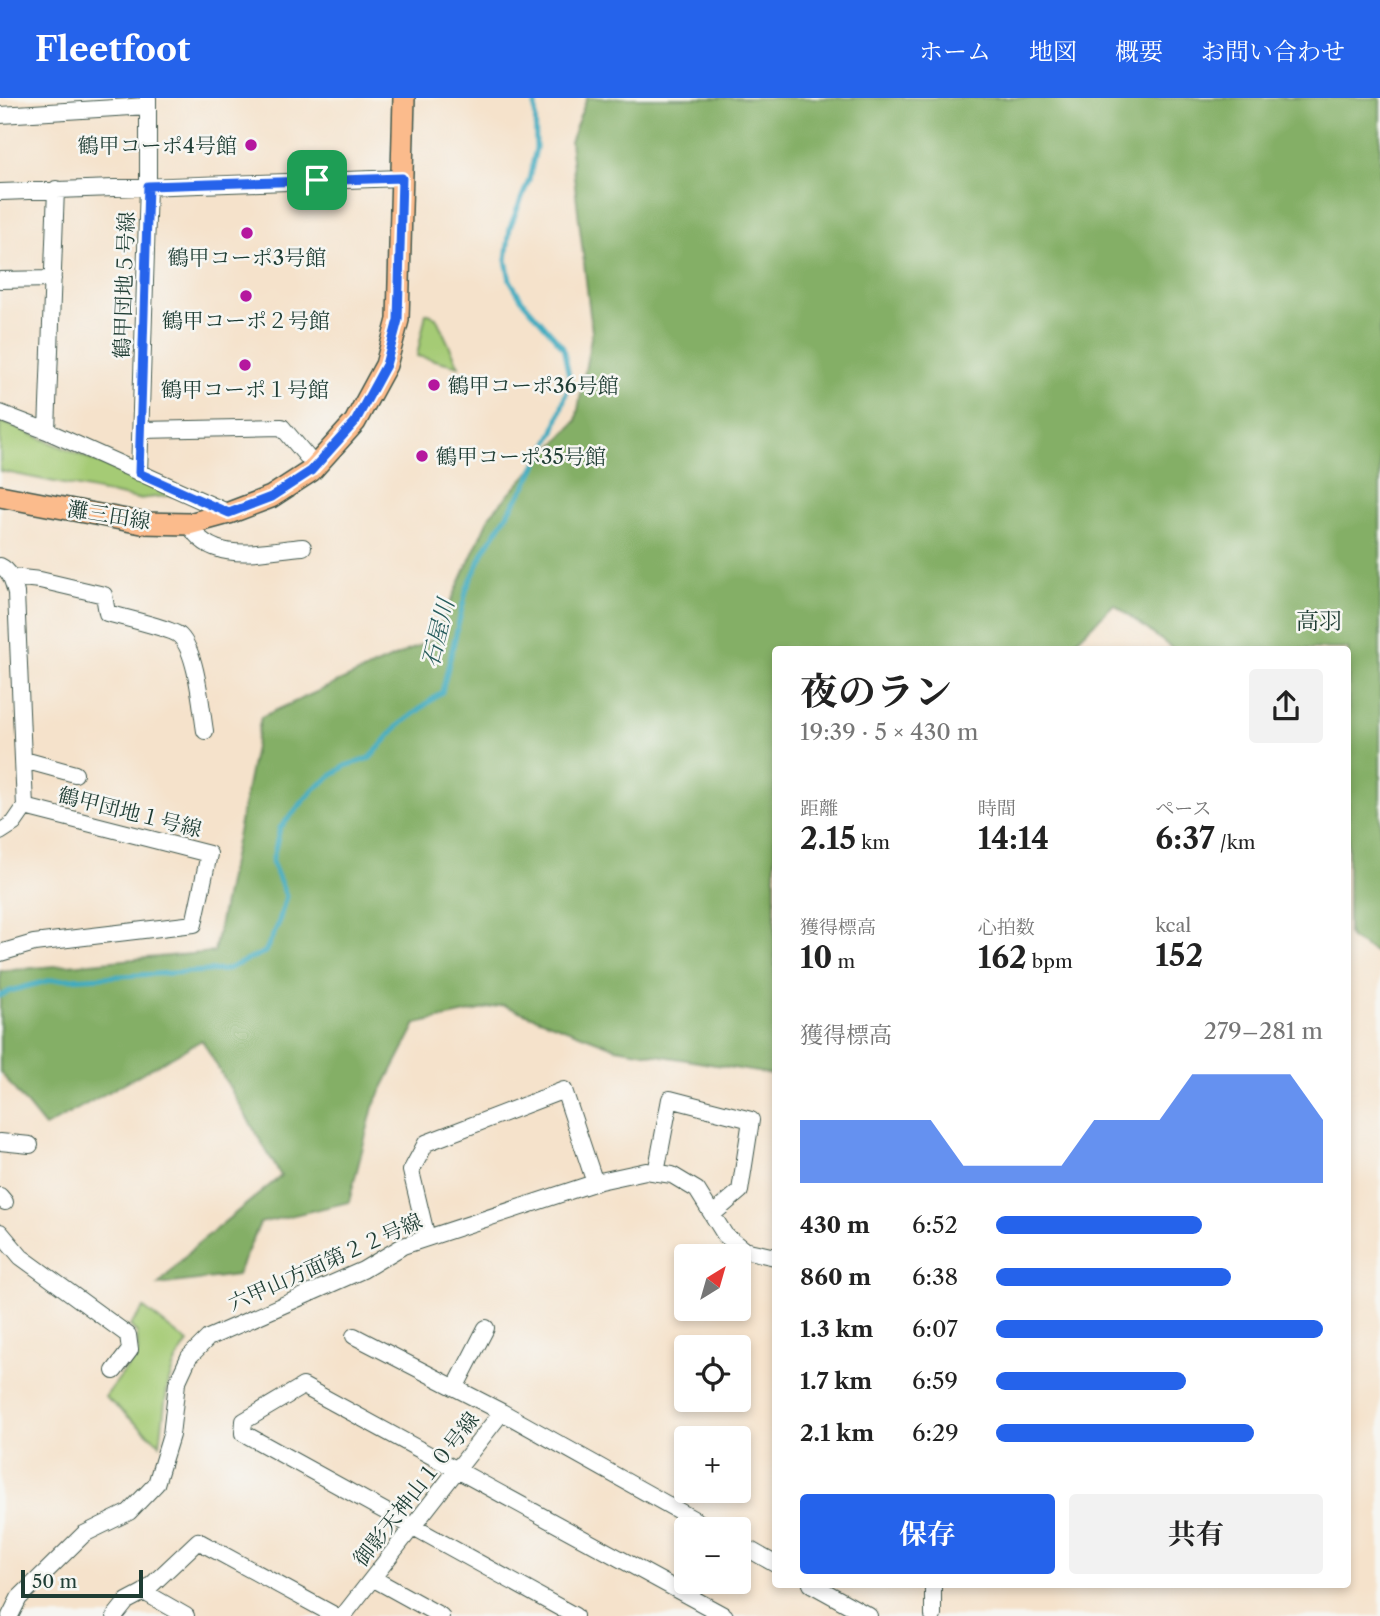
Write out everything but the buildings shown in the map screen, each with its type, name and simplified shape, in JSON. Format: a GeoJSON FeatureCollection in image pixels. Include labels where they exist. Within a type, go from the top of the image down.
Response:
{"type":"FeatureCollection","features":[{"type":"Feature","properties":{"kind":"main road","name":"灘三田線"},"geometry":{"type":"LineString","coordinates":[[0,496],[142,523],[189,524],[271,497],[315,466],[355,422],[386,365],[398,320],[404,98]]}},
{"type":"Feature","properties":{"kind":"street"},"geometry":{"type":"LineString","coordinates":[[0,115],[148,102]]}},
{"type":"Feature","properties":{"kind":"street","name":"鶴甲団地５号線"},"geometry":{"type":"LineString","coordinates":[[139,473],[148,102]]}},
{"type":"Feature","properties":{"kind":"street"},"geometry":{"type":"LineString","coordinates":[[0,192],[402,178]]}},
{"type":"Feature","properties":{"kind":"street"},"geometry":{"type":"LineString","coordinates":[[47,431],[56,189]]}},
{"type":"Feature","properties":{"kind":"street"},"geometry":{"type":"LineString","coordinates":[[0,280],[52,279]]}},
{"type":"Feature","properties":{"kind":"street"},"geometry":{"type":"LineString","coordinates":[[0,413],[47,431],[229,513]]}},
{"type":"Feature","properties":{"kind":"street"},"geometry":{"type":"LineString","coordinates":[[141,430],[282,427],[315,466]]}},
{"type":"Feature","properties":{"kind":"street"},"geometry":{"type":"LineString","coordinates":[[189,524],[204,543],[216,550],[230,553],[303,547]]}},
{"type":"Feature","properties":{"kind":"street"},"geometry":{"type":"LineString","coordinates":[[6,572],[104,595],[107,613],[179,635],[188,648],[194,670],[205,731]]}},
{"type":"Feature","properties":{"kind":"street"},"geometry":{"type":"LineString","coordinates":[[0,832],[14,823],[25,807],[16,593],[6,572]]}},
{"type":"Feature","properties":{"kind":"street"},"geometry":{"type":"LineString","coordinates":[[24,760],[75,774]]}},
{"type":"Feature","properties":{"kind":"street","name":"鶴甲団地１号線"},"geometry":{"type":"LineString","coordinates":[[0,953],[34,943],[194,924],[209,853],[25,807]]}},
{"type":"Feature","properties":{"kind":"street"},"geometry":{"type":"LineString","coordinates":[[427,1238],[411,1171],[426,1143],[564,1090],[595,1182]]}},
{"type":"Feature","properties":{"kind":"street"},"geometry":{"type":"LineString","coordinates":[[656,1172],[670,1099],[751,1120],[740,1191],[713,1214]]}},
{"type":"Feature","properties":{"kind":"street"},"geometry":{"type":"LineString","coordinates":[[0,1142],[30,1145]]}},
{"type":"Feature","properties":{"kind":"street","name":"六甲山方面第２２号線"},"geometry":{"type":"LineString","coordinates":[[10,1616],[19,1598],[84,1534],[129,1512],[156,1484],[171,1435],[177,1383],[189,1357],[208,1338],[363,1270],[403,1246],[595,1182],[646,1171],[672,1175],[696,1190],[725,1235],[744,1250],[772,1256]]}},
{"type":"Feature","properties":{"kind":"street"},"geometry":{"type":"LineString","coordinates":[[0,1232],[21,1257],[128,1335],[130,1350],[114,1371]]}},
{"type":"Feature","properties":{"kind":"street"},"geometry":{"type":"LineString","coordinates":[[454,1388],[486,1328]]}},
{"type":"Feature","properties":{"kind":"street"},"geometry":{"type":"LineString","coordinates":[[354,1336],[502,1412]]}},
{"type":"Feature","properties":{"kind":"street"},"geometry":{"type":"LineString","coordinates":[[575,1616],[243,1433],[244,1421],[303,1386],[724,1616]]}},
{"type":"Feature","properties":{"kind":"street","name":"御影天神山１０号線"},"geometry":{"type":"LineString","coordinates":[[343,1616],[502,1412],[690,1517]]}},
{"type":"Feature","properties":{"kind":"street"},"geometry":{"type":"LineString","coordinates":[[115,1616],[127,1601],[144,1592],[198,1541],[336,1616]]}},
{"type":"Feature","properties":{"kind":"street"},"geometry":{"type":"LineString","coordinates":[[751,1551],[772,1562]]}},
{"type":"Feature","properties":{"kind":"street"},"geometry":{"type":"LineString","coordinates":[[374,1578],[441,1616]]}},
{"type":"Feature","properties":{"kind":"street"},"geometry":{"type":"LineString","coordinates":[[818,1588],[869,1616]]}},
{"type":"Feature","properties":{"kind":"street"},"geometry":{"type":"LineString","coordinates":[[933,1588],[934,1616]]}},
{"type":"Feature","properties":{"kind":"street"},"geometry":{"type":"LineString","coordinates":[[144,1592],[186,1616]]}},
{"type":"Feature","properties":{"kind":"green space"},"geometry":{"type":"Polygon","coordinates":[[[587,98],[1380,98],[1380,955],[1351,939],[1351,646],[1169,646],[1114,604],[1071,646],[772,646],[772,1074],[616,1048],[503,1005],[416,1024],[373,1107],[349,1202],[260,1223],[237,1275],[158,1285],[195,1246],[281,1176],[202,1040],[45,1127],[0,1072],[0,971],[214,952],[261,717],[434,639],[490,515],[576,421],[592,332],[570,142],[587,98]]]}},
{"type":"Feature","properties":{"kind":"green space"},"geometry":{"type":"Polygon","coordinates":[[[426,313],[436,317],[459,366],[417,356],[426,313]]]}},
{"type":"Feature","properties":{"kind":"green space"},"geometry":{"type":"Polygon","coordinates":[[[0,421],[176,495],[138,499],[0,471],[0,421]]]}},
{"type":"Feature","properties":{"kind":"green space"},"geometry":{"type":"Polygon","coordinates":[[[144,1308],[188,1343],[180,1353],[170,1378],[160,1444],[105,1397],[138,1353],[137,1333],[130,1326],[144,1308]]]}},
{"type":"Feature","properties":{"kind":"waterway","name":"石屋川"},"geometry":{"type":"LineString","coordinates":[[0,996],[51,980],[225,970],[265,952],[278,925],[286,896],[272,862],[280,828],[314,789],[345,766],[370,758],[398,726],[442,692],[467,588],[485,549],[526,485],[554,431],[570,381],[563,347],[522,300],[510,280],[506,260],[510,227],[529,180],[536,148],[535,98]]}},
{"type":"Feature","properties":{"kind":"place","name":"鶴甲コーポ4号館"},"geometry":{"type":"Point","coordinates":[251,145]}},
{"type":"Feature","properties":{"kind":"place","name":"鶴甲コーポ3号館"},"geometry":{"type":"Point","coordinates":[247,233]}},
{"type":"Feature","properties":{"kind":"place","name":"鶴甲コーポ２号館"},"geometry":{"type":"Point","coordinates":[246,296]}},
{"type":"Feature","properties":{"kind":"place","name":"鶴甲コーポ１号館"},"geometry":{"type":"Point","coordinates":[245,365]}},
{"type":"Feature","properties":{"kind":"place","name":"鶴甲コーポ36号館"},"geometry":{"type":"Point","coordinates":[434,385]}},
{"type":"Feature","properties":{"kind":"place","name":"鶴甲コーポ35号館"},"geometry":{"type":"Point","coordinates":[422,456]}},
{"type":"Feature","properties":{"kind":"district","name":"高羽"},"geometry":{"type":"Point","coordinates":[1319,621]}},
{"type":"Feature","properties":{"kind":"route"},"geometry":{"type":"LineString","coordinates":[[402,178],[398,320],[386,365],[355,422],[311,471],[271,497],[229,513],[139,473],[148,186],[317,180],[402,178]]}}]}
